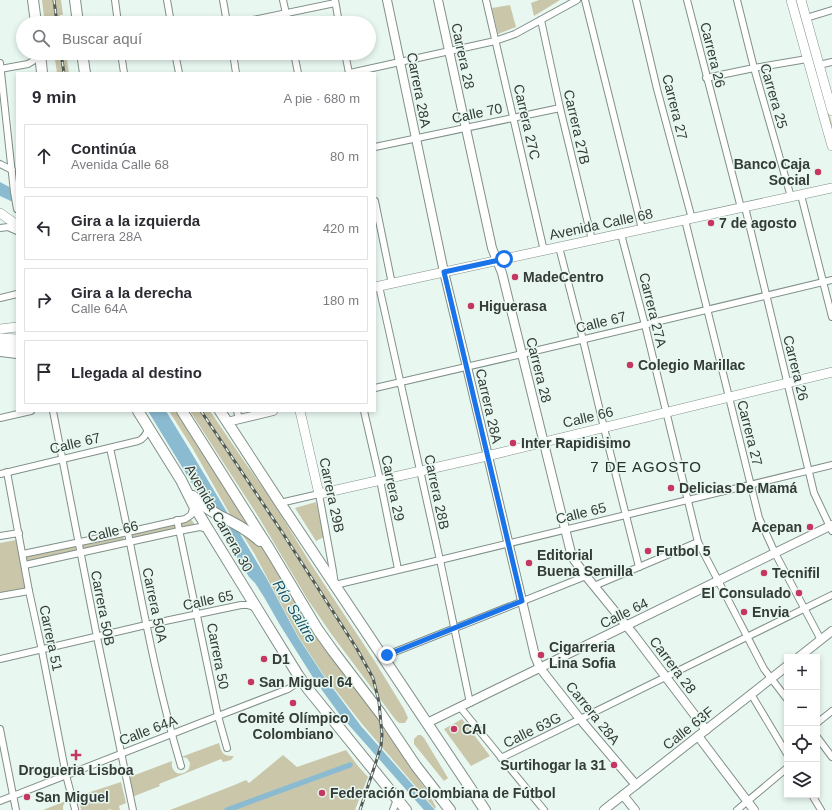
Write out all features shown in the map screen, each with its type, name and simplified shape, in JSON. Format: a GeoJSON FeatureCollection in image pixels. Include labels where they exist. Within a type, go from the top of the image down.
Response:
{"type":"FeatureCollection","features":[{"type":"Feature","properties":{"kind":"highway"},"geometry":{"type":"LineString","coordinates":[[33,0],[35,16]]}},
{"type":"Feature","properties":{"kind":"highway"},"geometry":{"type":"LineString","coordinates":[[75,0],[77,16]]}},
{"type":"Feature","properties":{"kind":"highway"},"geometry":{"type":"LineString","coordinates":[[40,60],[42,72]]}},
{"type":"Feature","properties":{"kind":"highway"},"geometry":{"type":"LineString","coordinates":[[83,60],[85,72]]}},
{"type":"Feature","properties":{"kind":"highway"},"geometry":{"type":"LineString","coordinates":[[0,351],[16,353]]}},
{"type":"Feature","properties":{"kind":"highway","name":"Avenida Carrera 30"},"geometry":{"type":"LineString","coordinates":[[139,412],[181,480],[194,506],[298,675],[406,810]]}},
{"type":"Feature","properties":{"kind":"highway","name":"Avenida Carrera 30"},"geometry":{"type":"LineString","coordinates":[[183,412],[270,550],[318,630],[381,714],[416,766],[450,810]]}},
{"type":"Feature","properties":{"kind":"highway"},"geometry":{"type":"LineString","coordinates":[[221,412],[485,810]]}},
{"type":"Feature","properties":{"kind":"highway"},"geometry":{"type":"LineString","coordinates":[[181,480],[196,500],[205,508],[249,531],[270,550]]}},
{"type":"Feature","properties":{"kind":"highway"},"geometry":{"type":"LineString","coordinates":[[416,766],[439,810]]}},
{"type":"Feature","properties":{"kind":"main road"},"geometry":{"type":"LineString","coordinates":[[791,0],[832,146]]}},
{"type":"Feature","properties":{"kind":"main road"},"geometry":{"type":"LineString","coordinates":[[801,0],[832,108]]}},
{"type":"Feature","properties":{"kind":"main road","name":"Avenida Calle 68"},"geometry":{"type":"LineString","coordinates":[[377,287],[832,188]]}},
{"type":"Feature","properties":{"kind":"main road"},"geometry":{"type":"LineString","coordinates":[[0,213],[16,225]]}},
{"type":"Feature","properties":{"kind":"main road"},"geometry":{"type":"LineString","coordinates":[[0,329],[16,327]]}},
{"type":"Feature","properties":{"kind":"main road"},"geometry":{"type":"LineString","coordinates":[[0,338],[16,339]]}},
{"type":"Feature","properties":{"kind":"main road"},"geometry":{"type":"LineString","coordinates":[[0,346],[16,347]]}},
{"type":"Feature","properties":{"kind":"main road","name":"Calle 66"},"geometry":{"type":"LineString","coordinates":[[319,494],[487,456],[832,372]]}},
{"type":"Feature","properties":{"kind":"main road","name":"Carrera 29B"},"geometry":{"type":"LineString","coordinates":[[300,412],[319,494]]}},
{"type":"Feature","properties":{"kind":"street"},"geometry":{"type":"LineString","coordinates":[[115,0],[117,16]]}},
{"type":"Feature","properties":{"kind":"street"},"geometry":{"type":"LineString","coordinates":[[167,0],[170,16]]}},
{"type":"Feature","properties":{"kind":"street"},"geometry":{"type":"LineString","coordinates":[[223,0],[226,16]]}},
{"type":"Feature","properties":{"kind":"street"},"geometry":{"type":"LineString","coordinates":[[283,0],[287,16]]}},
{"type":"Feature","properties":{"kind":"street","name":"Carrera 28A"},"geometry":{"type":"LineString","coordinates":[[387,0],[444,272],[535,656],[540,668],[636,786]]}},
{"type":"Feature","properties":{"kind":"street","name":"Carrera 28"},"geometry":{"type":"LineString","coordinates":[[438,0],[492,248],[502,273],[572,557],[627,626],[706,730]]}},
{"type":"Feature","properties":{"kind":"street","name":"Carrera 27C"},"geometry":{"type":"LineString","coordinates":[[486,0],[544,250]]}},
{"type":"Feature","properties":{"kind":"street"},"geometry":{"type":"LineString","coordinates":[[355,72],[449,51],[515,34],[577,0]]}},
{"type":"Feature","properties":{"kind":"street"},"geometry":{"type":"LineString","coordinates":[[585,0],[642,229]]}},
{"type":"Feature","properties":{"kind":"street","name":"Carrera 27"},"geometry":{"type":"LineString","coordinates":[[636,0],[708,310],[759,518],[775,553],[822,640]]}},
{"type":"Feature","properties":{"kind":"street","name":"Carrera 26"},"geometry":{"type":"LineString","coordinates":[[687,0],[706,78],[766,295],[814,493],[831,528]]}},
{"type":"Feature","properties":{"kind":"street","name":"Carrera 25"},"geometry":{"type":"LineString","coordinates":[[737,0],[754,68],[791,197]]}},
{"type":"Feature","properties":{"kind":"street"},"geometry":{"type":"LineString","coordinates":[[272,16],[335,1],[338,16]]}},
{"type":"Feature","properties":{"kind":"street"},"geometry":{"type":"LineString","coordinates":[[806,18],[832,10]]}},
{"type":"Feature","properties":{"kind":"street","name":"Carrera 27B"},"geometry":{"type":"LineString","coordinates":[[540,20],[592,240]]}},
{"type":"Feature","properties":{"kind":"street"},"geometry":{"type":"LineString","coordinates":[[706,78],[807,59]]}},
{"type":"Feature","properties":{"kind":"street"},"geometry":{"type":"LineString","coordinates":[[16,202],[0,67],[28,64],[34,60]]}},
{"type":"Feature","properties":{"kind":"street"},"geometry":{"type":"LineString","coordinates":[[123,60],[124,72]]}},
{"type":"Feature","properties":{"kind":"street"},"geometry":{"type":"LineString","coordinates":[[177,60],[179,72]]}},
{"type":"Feature","properties":{"kind":"street"},"geometry":{"type":"LineString","coordinates":[[234,60],[236,72]]}},
{"type":"Feature","properties":{"kind":"street"},"geometry":{"type":"LineString","coordinates":[[295,60],[298,72]]}},
{"type":"Feature","properties":{"kind":"street"},"geometry":{"type":"LineString","coordinates":[[347,60],[350,72]]}},
{"type":"Feature","properties":{"kind":"street"},"geometry":{"type":"LineString","coordinates":[[819,65],[832,62]]}},
{"type":"Feature","properties":{"kind":"street","name":"Calle 70"},"geometry":{"type":"LineString","coordinates":[[376,147],[560,108]]}},
{"type":"Feature","properties":{"kind":"street"},"geometry":{"type":"LineString","coordinates":[[0,164],[12,170]]}},
{"type":"Feature","properties":{"kind":"street"},"geometry":{"type":"LineString","coordinates":[[801,195],[832,317]]}},
{"type":"Feature","properties":{"kind":"street"},"geometry":{"type":"LineString","coordinates":[[376,207],[392,284]]}},
{"type":"Feature","properties":{"kind":"street"},"geometry":{"type":"LineString","coordinates":[[0,228],[8,227],[16,231]]}},
{"type":"Feature","properties":{"kind":"street","name":"Carrera 27A"},"geometry":{"type":"LineString","coordinates":[[621,234],[645,325],[698,542],[764,669],[784,695]]}},
{"type":"Feature","properties":{"kind":"street"},"geometry":{"type":"LineString","coordinates":[[559,247],[638,567]]}},
{"type":"Feature","properties":{"kind":"street","name":"Calle 67"},"geometry":{"type":"LineString","coordinates":[[376,388],[832,280]]}},
{"type":"Feature","properties":{"kind":"street","name":"Carrera 28B"},"geometry":{"type":"LineString","coordinates":[[377,287],[440,560],[470,703]]}},
{"type":"Feature","properties":{"kind":"street"},"geometry":{"type":"LineString","coordinates":[[0,298],[16,294]]}},
{"type":"Feature","properties":{"kind":"street"},"geometry":{"type":"LineString","coordinates":[[0,418],[27,412]]}},
{"type":"Feature","properties":{"kind":"street","name":"Carrera 50B"},"geometry":{"type":"LineString","coordinates":[[53,412],[61,459],[133,810]]}},
{"type":"Feature","properties":{"kind":"street"},"geometry":{"type":"LineString","coordinates":[[227,422],[238,415],[264,412]]}},
{"type":"Feature","properties":{"kind":"street","name":"Carrera 29"},"geometry":{"type":"LineString","coordinates":[[364,412],[398,569]]}},
{"type":"Feature","properties":{"kind":"street","name":"Calle 67"},"geometry":{"type":"LineString","coordinates":[[0,474],[142,440],[149,428]]}},
{"type":"Feature","properties":{"kind":"street","name":"Carrera 50A"},"geometry":{"type":"LineString","coordinates":[[110,448],[146,625],[171,734],[181,766]]}},
{"type":"Feature","properties":{"kind":"street","name":"Calle 65"},"geometry":{"type":"LineString","coordinates":[[335,584],[508,544],[832,465]]}},
{"type":"Feature","properties":{"kind":"street","name":"Carrera 51"},"geometry":{"type":"LineString","coordinates":[[7,472],[66,775],[75,809]]}},
{"type":"Feature","properties":{"kind":"street","name":"Calle 66"},"geometry":{"type":"LineString","coordinates":[[280,503],[319,494]]}},
{"type":"Feature","properties":{"kind":"street","name":"Carrera 29B"},"geometry":{"type":"LineString","coordinates":[[319,494],[335,584]]}},
{"type":"Feature","properties":{"kind":"street","name":"Calle 66"},"geometry":{"type":"LineString","coordinates":[[23,554],[185,519],[189,517],[194,506]]}},
{"type":"Feature","properties":{"kind":"street","name":"Carrera 50"},"geometry":{"type":"LineString","coordinates":[[177,520],[218,716],[227,748]]}},
{"type":"Feature","properties":{"kind":"street","name":"Calle 66"},"geometry":{"type":"LineString","coordinates":[[25,565],[179,531],[200,527],[208,529]]}},
{"type":"Feature","properties":{"kind":"street","name":"Calle 64"},"geometry":{"type":"LineString","coordinates":[[427,724],[775,553],[831,528]]}},
{"type":"Feature","properties":{"kind":"street"},"geometry":{"type":"LineString","coordinates":[[0,536],[19,532]]}},
{"type":"Feature","properties":{"kind":"street"},"geometry":{"type":"LineString","coordinates":[[594,586],[698,542]]}},
{"type":"Feature","properties":{"kind":"street"},"geometry":{"type":"LineString","coordinates":[[382,657],[586,576]]}},
{"type":"Feature","properties":{"kind":"street"},"geometry":{"type":"LineString","coordinates":[[0,596],[29,591]]}},
{"type":"Feature","properties":{"kind":"street","name":"Calle 63G"},"geometry":{"type":"LineString","coordinates":[[501,758],[832,594]]}},
{"type":"Feature","properties":{"kind":"street","name":"Calle 65"},"geometry":{"type":"LineString","coordinates":[[0,659],[197,614],[245,605],[257,608]]}},
{"type":"Feature","properties":{"kind":"street"},"geometry":{"type":"LineString","coordinates":[[803,654],[831,635]]}},
{"type":"Feature","properties":{"kind":"street","name":"Calle 63F"},"geometry":{"type":"LineString","coordinates":[[604,810],[784,668]]}},
{"type":"Feature","properties":{"kind":"street","name":"Calle 64A"},"geometry":{"type":"LineString","coordinates":[[0,801],[288,689],[294,684],[298,675]]}},
{"type":"Feature","properties":{"kind":"street"},"geometry":{"type":"LineString","coordinates":[[751,694],[784,749]]}},
{"type":"Feature","properties":{"kind":"street"},"geometry":{"type":"LineString","coordinates":[[460,707],[544,810]]}},
{"type":"Feature","properties":{"kind":"street"},"geometry":{"type":"LineString","coordinates":[[820,721],[832,711]]}},
{"type":"Feature","properties":{"kind":"street"},"geometry":{"type":"LineString","coordinates":[[0,729],[16,810]]}},
{"type":"Feature","properties":{"kind":"street"},"geometry":{"type":"LineString","coordinates":[[698,736],[754,810]]}},
{"type":"Feature","properties":{"kind":"street"},"geometry":{"type":"LineString","coordinates":[[820,743],[832,757]]}},
{"type":"Feature","properties":{"kind":"street"},"geometry":{"type":"LineString","coordinates":[[737,810],[784,770]]}},
{"type":"Feature","properties":{"kind":"street"},"geometry":{"type":"LineString","coordinates":[[623,795],[635,810]]}},
{"type":"Feature","properties":{"kind":"street"},"geometry":{"type":"LineString","coordinates":[[393,810],[396,797]]}},
{"type":"Feature","properties":{"kind":"street"},"geometry":{"type":"LineString","coordinates":[[814,798],[821,810]]}},
{"type":"Feature","properties":{"kind":"shaded area"},"geometry":{"type":"Polygon","coordinates":[[[42,0],[61,0],[63,15],[44,16],[42,0]]]}},
{"type":"Feature","properties":{"kind":"shaded area"},"geometry":{"type":"Polygon","coordinates":[[[539,0],[560,0],[534,16],[531,3],[539,0]]]}},
{"type":"Feature","properties":{"kind":"shaded area"},"geometry":{"type":"Polygon","coordinates":[[[793,0],[797,0],[832,124],[832,136],[793,0]]]}},
{"type":"Feature","properties":{"kind":"shaded area"},"geometry":{"type":"Polygon","coordinates":[[[510,5],[516,27],[498,34],[492,8],[510,5]]]}},
{"type":"Feature","properties":{"kind":"shaded area"},"geometry":{"type":"Polygon","coordinates":[[[55,60],[67,60],[69,72],[57,72],[55,60]]]}},
{"type":"Feature","properties":{"kind":"shaded area"},"geometry":{"type":"Polygon","coordinates":[[[170,412],[178,412],[253,530],[232,518],[193,449],[170,412]]]}},
{"type":"Feature","properties":{"kind":"shaded area"},"geometry":{"type":"Polygon","coordinates":[[[191,412],[211,412],[270,497],[309,561],[374,660],[404,709],[408,718],[405,723],[399,723],[395,719],[332,635],[308,600],[258,516],[191,412]]]}},
{"type":"Feature","properties":{"kind":"shaded area"},"geometry":{"type":"Polygon","coordinates":[[[316,502],[324,537],[316,541],[295,508],[316,502]]]}},
{"type":"Feature","properties":{"kind":"shaded area"},"geometry":{"type":"Polygon","coordinates":[[[191,519],[195,525],[182,528],[179,526],[181,522],[191,519]]]}},
{"type":"Feature","properties":{"kind":"shaded area"},"geometry":{"type":"Polygon","coordinates":[[[175,524],[177,528],[175,529],[132,539],[130,534],[175,524]]]}},
{"type":"Feature","properties":{"kind":"shaded area"},"geometry":{"type":"Polygon","coordinates":[[[238,528],[258,543],[263,549],[282,580],[386,729],[429,794],[436,807],[435,809],[362,724],[323,674],[298,636],[254,553],[238,528]]]}},
{"type":"Feature","properties":{"kind":"shaded area"},"geometry":{"type":"Polygon","coordinates":[[[122,536],[124,540],[84,549],[82,547],[82,544],[122,536]]]}},
{"type":"Feature","properties":{"kind":"shaded area"},"geometry":{"type":"Polygon","coordinates":[[[16,540],[25,589],[0,593],[0,543],[16,540]]]}},
{"type":"Feature","properties":{"kind":"shaded area"},"geometry":{"type":"Polygon","coordinates":[[[74,546],[76,551],[26,561],[26,556],[74,546]]]}},
{"type":"Feature","properties":{"kind":"shaded area"},"geometry":{"type":"Polygon","coordinates":[[[462,719],[490,756],[471,766],[444,729],[462,719]]]}},
{"type":"Feature","properties":{"kind":"shaded area"},"geometry":{"type":"Polygon","coordinates":[[[418,735],[421,735],[424,738],[448,778],[444,781],[414,744],[414,739],[418,735]]]}},
{"type":"Feature","properties":{"kind":"shaded area"},"geometry":{"type":"Polygon","coordinates":[[[219,743],[221,750],[225,755],[234,756],[231,760],[223,762],[221,759],[159,784],[160,786],[132,797],[127,778],[172,761],[174,771],[180,774],[186,772],[189,769],[190,763],[187,758],[181,757],[219,743]]]}},
{"type":"Feature","properties":{"kind":"shaded area"},"geometry":{"type":"Polygon","coordinates":[[[346,750],[368,777],[355,810],[170,810],[246,780],[249,783],[283,755],[297,767],[346,750]]]}},
{"type":"Feature","properties":{"kind":"shaded area"},"geometry":{"type":"Polygon","coordinates":[[[121,782],[126,803],[119,806],[120,810],[81,810],[80,804],[75,797],[121,782]]]}},
{"type":"Feature","properties":{"kind":"shaded area"},"geometry":{"type":"Polygon","coordinates":[[[66,801],[63,806],[63,810],[43,810],[66,801]]]}},
{"type":"Feature","properties":{"kind":"water"},"geometry":{"type":"Polygon","coordinates":[[[0,182],[16,190],[16,205],[13,202],[0,196],[0,182]]]}},
{"type":"Feature","properties":{"kind":"water"},"geometry":{"type":"Polygon","coordinates":[[[149,412],[167,412],[267,579],[298,637],[323,675],[361,726],[435,810],[424,810],[340,715],[314,679],[264,597],[249,577],[149,412]]]}},
{"type":"Feature","properties":{"kind":"waterway"},"geometry":{"type":"LineString","coordinates":[[227,810],[350,765]]}},
{"type":"Feature","properties":{"kind":"railway"},"geometry":{"type":"LineString","coordinates":[[54,0],[56,16]]}},
{"type":"Feature","properties":{"kind":"railway"},"geometry":{"type":"LineString","coordinates":[[62,60],[64,72]]}},
{"type":"Feature","properties":{"kind":"railway"},"geometry":{"type":"LineString","coordinates":[[202,412],[282,532],[357,649],[373,678],[379,702],[382,735],[381,746],[360,810]]}},
{"type":"Feature","properties":{"kind":"place","name":"Banco Caja Social"},"geometry":{"type":"Point","coordinates":[818,172]}},
{"type":"Feature","properties":{"kind":"place","name":"7 de agosto"},"geometry":{"type":"Point","coordinates":[711,223]}},
{"type":"Feature","properties":{"kind":"place","name":"MadeCentro"},"geometry":{"type":"Point","coordinates":[515,277]}},
{"type":"Feature","properties":{"kind":"place","name":"Higuerasa"},"geometry":{"type":"Point","coordinates":[471,306]}},
{"type":"Feature","properties":{"kind":"place","name":"Colegio Marillac"},"geometry":{"type":"Point","coordinates":[630,365]}},
{"type":"Feature","properties":{"kind":"place","name":"Inter Rapidisimo"},"geometry":{"type":"Point","coordinates":[513,443]}},
{"type":"Feature","properties":{"kind":"place","name":"Delicias De Mamá"},"geometry":{"type":"Point","coordinates":[671,488]}},
{"type":"Feature","properties":{"kind":"place","name":"Acepan"},"geometry":{"type":"Point","coordinates":[810,527]}},
{"type":"Feature","properties":{"kind":"place","name":"Futbol 5"},"geometry":{"type":"Point","coordinates":[648,551]}},
{"type":"Feature","properties":{"kind":"place","name":"Editorial Buena Semilla"},"geometry":{"type":"Point","coordinates":[529,563]}},
{"type":"Feature","properties":{"kind":"place","name":"Tecnifil"},"geometry":{"type":"Point","coordinates":[764,573]}},
{"type":"Feature","properties":{"kind":"place","name":"El Consulado"},"geometry":{"type":"Point","coordinates":[799,593]}},
{"type":"Feature","properties":{"kind":"place","name":"Envia"},"geometry":{"type":"Point","coordinates":[744,612]}},
{"type":"Feature","properties":{"kind":"place","name":"Cigarreria Lina Sofia"},"geometry":{"type":"Point","coordinates":[541,655]}},
{"type":"Feature","properties":{"kind":"place","name":"D1"},"geometry":{"type":"Point","coordinates":[264,659]}},
{"type":"Feature","properties":{"kind":"place","name":"San Miguel 64"},"geometry":{"type":"Point","coordinates":[251,682]}},
{"type":"Feature","properties":{"kind":"place","name":"Comité Olímpico Colombiano"},"geometry":{"type":"Point","coordinates":[293,703]}},
{"type":"Feature","properties":{"kind":"place","name":"CAI"},"geometry":{"type":"Point","coordinates":[454,729]}},
{"type":"Feature","properties":{"kind":"place","name":"Drogueria Lisboa"},"geometry":{"type":"Point","coordinates":[76,755]}},
{"type":"Feature","properties":{"kind":"place","name":"Surtihogar la 31"},"geometry":{"type":"Point","coordinates":[614,765]}},
{"type":"Feature","properties":{"kind":"place","name":"Federación Colombiana de Fútbol"},"geometry":{"type":"Point","coordinates":[322,793]}},
{"type":"Feature","properties":{"kind":"place","name":"San Miguel"},"geometry":{"type":"Point","coordinates":[27,797]}},
{"type":"Feature","properties":{"kind":"district","name":"7 DE AGOSTO"},"geometry":{"type":"Point","coordinates":[646,466]}},
{"type":"Feature","properties":{"kind":"route"},"geometry":{"type":"LineString","coordinates":[[387,655],[522,601],[444,272],[504,259]]}},
{"type":"Feature","properties":{"kind":"water label","name":"Río Salitre"},"geometry":{"type":"Point","coordinates":[295,611]}}]}
